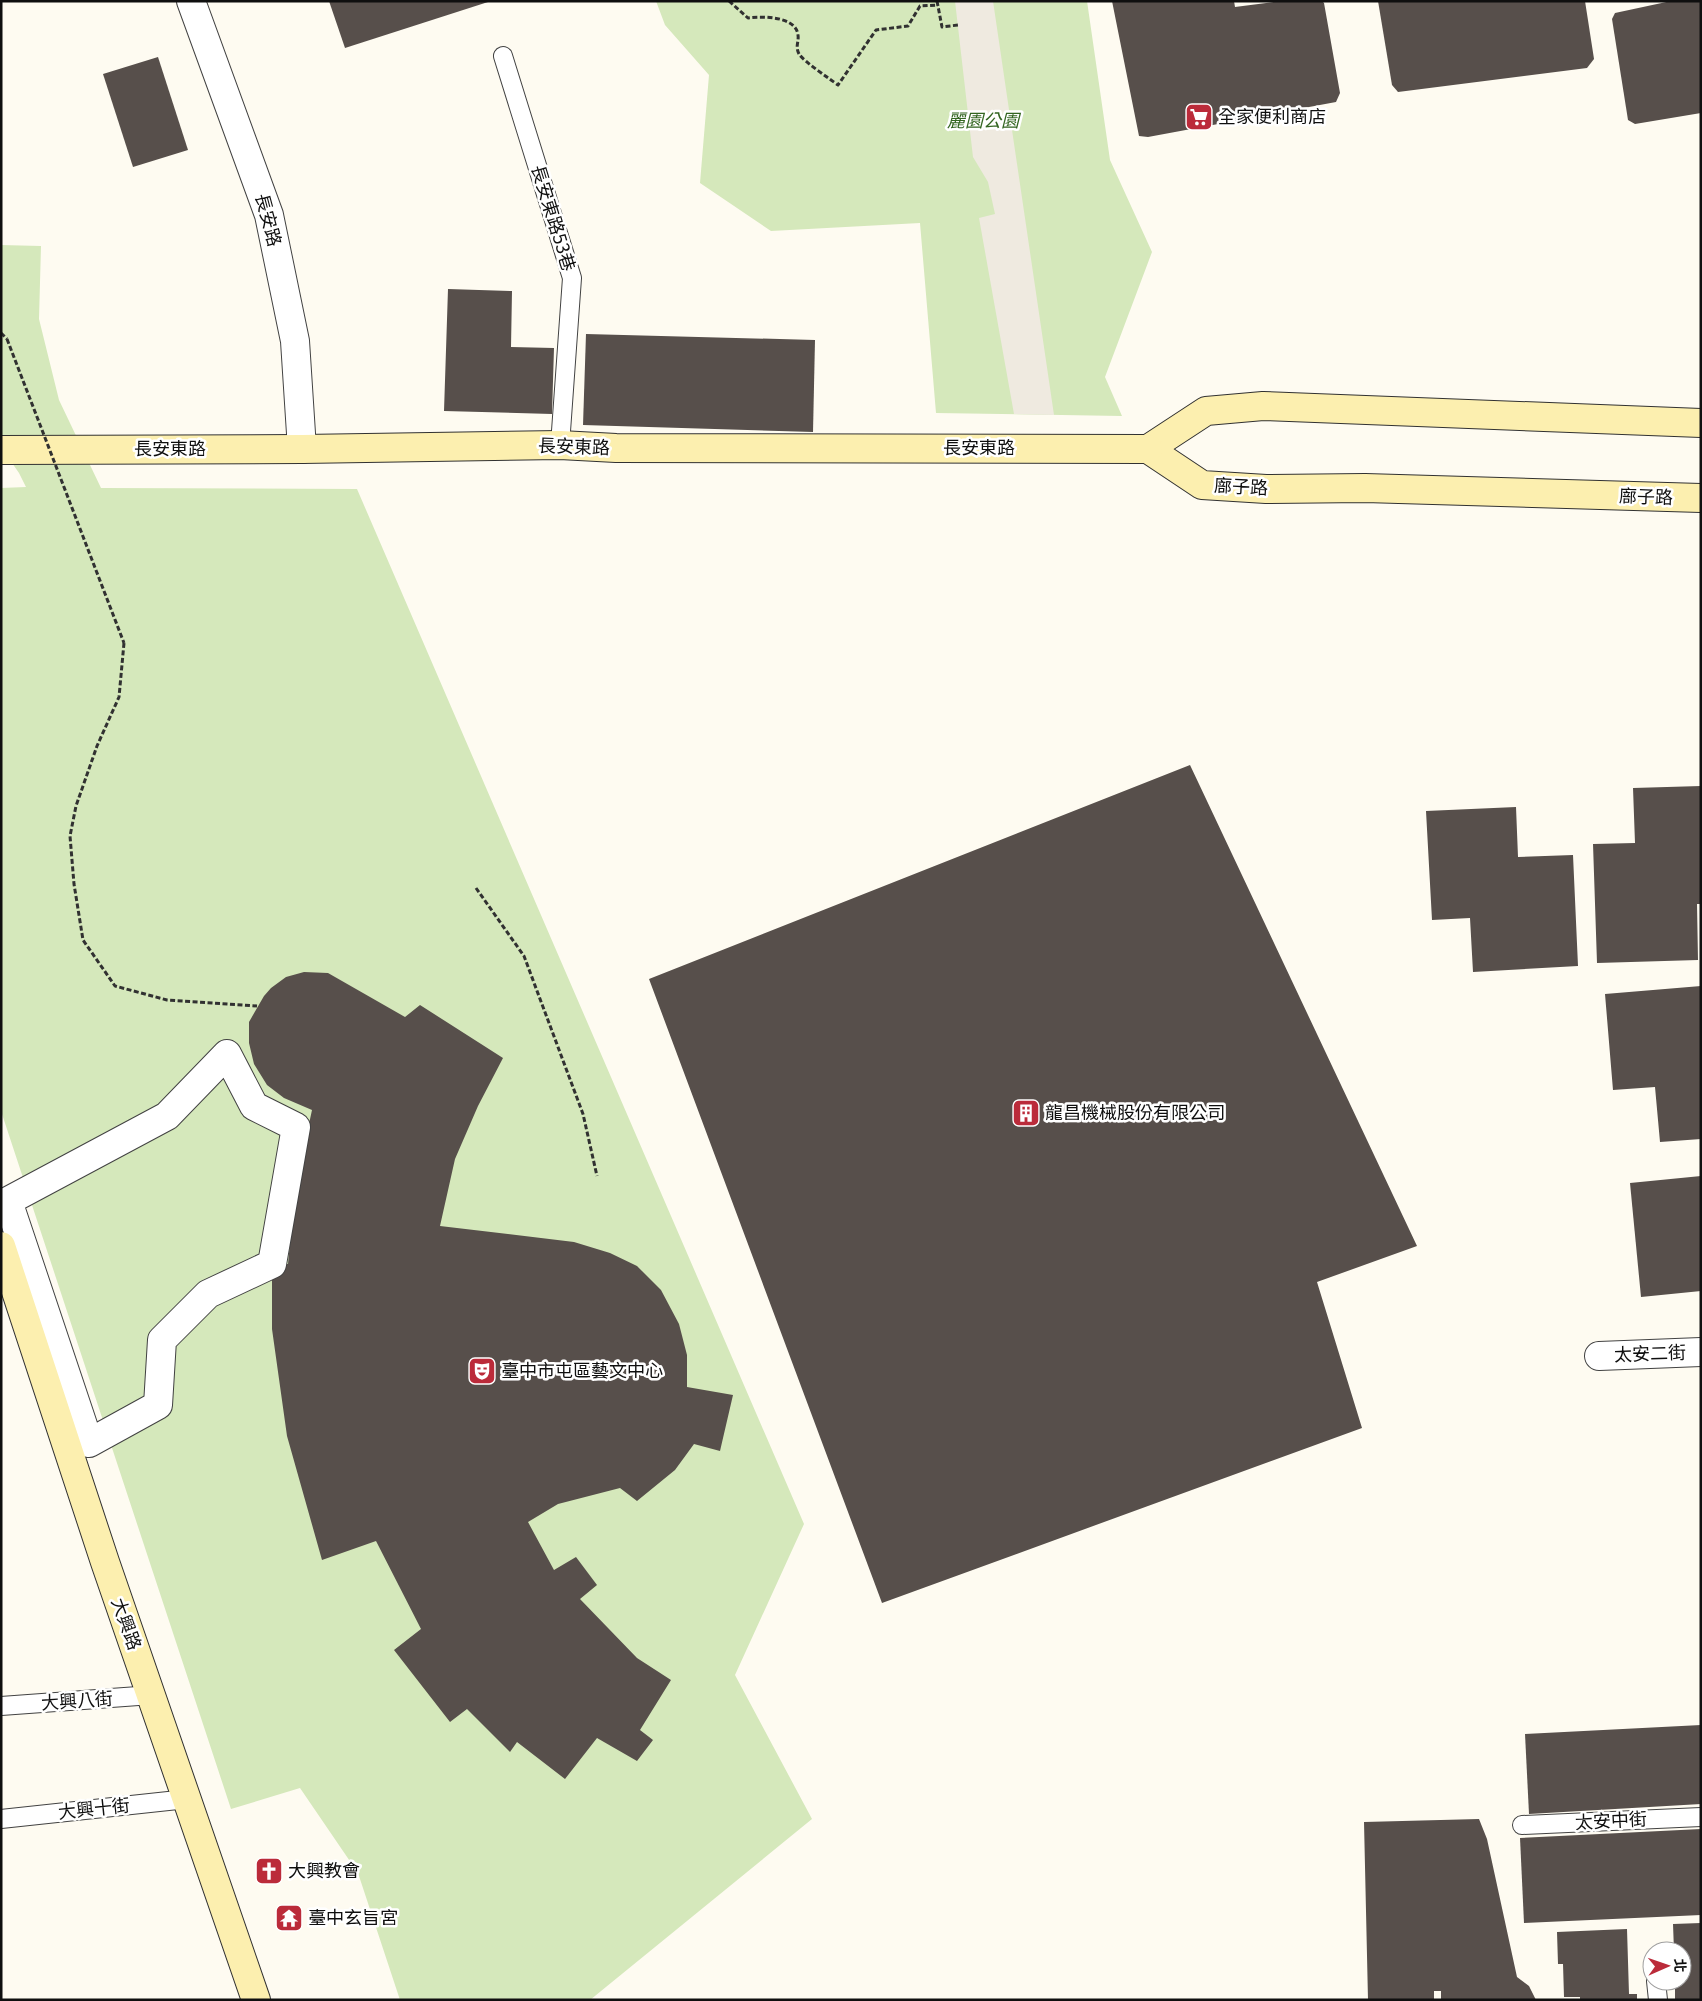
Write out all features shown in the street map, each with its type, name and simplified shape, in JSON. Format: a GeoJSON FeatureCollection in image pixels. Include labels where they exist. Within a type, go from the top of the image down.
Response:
{"type":"FeatureCollection","features":[{"type":"Feature","properties":{"kind":"street","name":"長安路"},"geometry":{"type":"LineString","coordinates":[[191,1],[269,214],[295,341],[302,449]]}},
{"type":"Feature","properties":{"kind":"street"},"geometry":{"type":"LineString","coordinates":[[1148,449],[1206,411],[1263,406],[1701,423]]}},
{"type":"Feature","properties":{"kind":"street","name":"長安東路"},"geometry":{"type":"LineString","coordinates":[[1,450],[302,449],[560,445],[616,448],[1148,449]]}},
{"type":"Feature","properties":{"kind":"street","name":"廍子路"},"geometry":{"type":"LineString","coordinates":[[1148,449],[1202,484],[1266,489],[1365,488],[1701,498]]}},
{"type":"Feature","properties":{"kind":"street"},"geometry":{"type":"LineString","coordinates":[[227,1054],[254,1106],[296,1127],[272,1264],[208,1294],[162,1340],[158,1405],[88,1443],[8,1201],[167,1116],[227,1054]]}},
{"type":"Feature","properties":{"kind":"street","name":"大興路"},"geometry":{"type":"LineString","coordinates":[[1,1246],[102,1553],[256,2000]]}},
{"type":"Feature","properties":{"kind":"street","name":"太安二街"},"geometry":{"type":"LineString","coordinates":[[1599,1356],[1701,1352]]}},
{"type":"Feature","properties":{"kind":"lane","name":"長安東路53巷"},"geometry":{"type":"LineString","coordinates":[[503,56],[572,278],[560,445]]}},
{"type":"Feature","properties":{"kind":"lane","name":"大興八街"},"geometry":{"type":"LineString","coordinates":[[1,1706],[152,1696]]}},
{"type":"Feature","properties":{"kind":"lane","name":"大興十街"},"geometry":{"type":"LineString","coordinates":[[1,1819],[186,1800]]}},
{"type":"Feature","properties":{"kind":"lane","name":"太安中街"},"geometry":{"type":"LineString","coordinates":[[1522,1825],[1701,1817]]}},
{"type":"Feature","properties":{"kind":"path"},"geometry":{"type":"LineString","coordinates":[[729,1],[748,18],[760,16],[780,18],[794,26],[798,35],[796,45],[799,55],[838,85],[876,30],[908,26],[911,18],[920,6],[938,3],[942,28],[958,25]]}},
{"type":"Feature","properties":{"kind":"path"},"geometry":{"type":"LineString","coordinates":[[1,333],[7,339],[124,643],[119,697],[98,746],[76,806],[70,836],[74,884],[83,940],[115,986],[167,1000],[257,1006]]}},
{"type":"Feature","properties":{"kind":"path"},"geometry":{"type":"LineString","coordinates":[[476,888],[524,956],[583,1114],[597,1176]]}},
{"type":"Feature","properties":{"kind":"green space","name":"麗園公園"},"geometry":{"type":"Polygon","coordinates":[[[656,1],[1087,1],[1110,160],[1152,252],[1105,377],[1122,416],[936,413],[920,223],[771,231],[700,183],[709,75],[665,25],[656,1]]]}},
{"type":"Feature","properties":{"kind":"green space"},"geometry":{"type":"Polygon","coordinates":[[[1,245],[41,246],[39,319],[59,400],[101,488],[357,489],[804,1524],[735,1675],[812,1819],[590,2000],[400,2000],[358,1873],[300,1788],[231,1809],[1,1111],[1,488],[26,487],[1,447],[1,245]]]}},
{"type":"Feature","properties":{"kind":"shaded area"},"geometry":{"type":"Polygon","coordinates":[[[955,1],[993,1],[1054,415],[1014,414],[979,218],[995,214],[988,182],[973,157],[955,1]]]}},
{"type":"Feature","properties":{"kind":"building"},"geometry":{"type":"Polygon","coordinates":[[[329,1],[488,1],[488,2],[345,48],[329,1]]]}},
{"type":"Feature","properties":{"kind":"building"},"geometry":{"type":"Polygon","coordinates":[[[1112,1],[1234,1],[1235,7],[1281,1],[1322,1],[1324,3],[1340,93],[1336,102],[1148,137],[1139,136],[1112,1]]]}},
{"type":"Feature","properties":{"kind":"building"},"geometry":{"type":"Polygon","coordinates":[[[1378,1],[1585,1],[1594,59],[1587,68],[1398,92],[1392,85],[1378,1]]]}},
{"type":"Feature","properties":{"kind":"building"},"geometry":{"type":"Polygon","coordinates":[[[1671,1],[1701,1],[1701,113],[1635,124],[1628,120],[1612,19],[1615,13],[1671,1]]]}},
{"type":"Feature","properties":{"kind":"building"},"geometry":{"type":"Polygon","coordinates":[[[158,57],[188,150],[133,167],[103,74],[158,57]]]}},
{"type":"Feature","properties":{"kind":"building"},"geometry":{"type":"Polygon","coordinates":[[[448,289],[512,291],[511,347],[554,348],[552,414],[444,411],[448,289]]]}},
{"type":"Feature","properties":{"kind":"building"},"geometry":{"type":"Polygon","coordinates":[[[586,334],[815,340],[813,432],[583,425],[586,334]]]}},
{"type":"Feature","properties":{"kind":"building","name":"龍昌機械股份有限公司"},"geometry":{"type":"Polygon","coordinates":[[[1190,765],[1417,1246],[1317,1282],[1362,1428],[882,1603],[649,979],[1190,765]]]}},
{"type":"Feature","properties":{"kind":"building"},"geometry":{"type":"Polygon","coordinates":[[[1701,786],[1701,904],[1697,904],[1698,960],[1597,963],[1593,844],[1635,843],[1633,788],[1701,786]]]}},
{"type":"Feature","properties":{"kind":"building"},"geometry":{"type":"Polygon","coordinates":[[[1516,807],[1518,857],[1573,855],[1578,966],[1473,972],[1470,918],[1432,920],[1426,811],[1516,807]]]}},
{"type":"Feature","properties":{"kind":"building","name":"臺中市屯區藝文中心"},"geometry":{"type":"Polygon","coordinates":[[[304,972],[328,973],[405,1017],[420,1005],[503,1058],[478,1106],[455,1159],[440,1226],[574,1242],[610,1253],[637,1266],[661,1290],[679,1324],[687,1355],[687,1387],[733,1395],[720,1451],[694,1444],[675,1470],[637,1501],[620,1488],[558,1504],[528,1522],[554,1570],[576,1557],[597,1585],[580,1599],[637,1658],[671,1680],[640,1730],[653,1740],[637,1761],[597,1738],[565,1779],[517,1742],[510,1752],[467,1709],[450,1722],[394,1650],[421,1629],[376,1541],[322,1560],[287,1436],[272,1329],[272,1264],[288,1264],[295,1189],[312,1110],[284,1098],[267,1085],[254,1064],[249,1043],[249,1022],[264,996],[286,977],[304,972]]]}},
{"type":"Feature","properties":{"kind":"building"},"geometry":{"type":"Polygon","coordinates":[[[1701,986],[1701,1139],[1660,1142],[1655,1087],[1613,1090],[1605,994],[1701,986]]]}},
{"type":"Feature","properties":{"kind":"building"},"geometry":{"type":"Polygon","coordinates":[[[1701,1176],[1701,1291],[1641,1297],[1630,1183],[1701,1176]]]}},
{"type":"Feature","properties":{"kind":"building"},"geometry":{"type":"Polygon","coordinates":[[[1701,1725],[1701,1804],[1529,1814],[1525,1734],[1701,1725]]]}},
{"type":"Feature","properties":{"kind":"building"},"geometry":{"type":"Polygon","coordinates":[[[1479,1819],[1487,1839],[1517,1977],[1529,1986],[1536,2000],[1441,2000],[1441,1991],[1434,1991],[1434,2000],[1368,2000],[1364,1822],[1479,1819]]]}},
{"type":"Feature","properties":{"kind":"building"},"geometry":{"type":"Polygon","coordinates":[[[1701,1829],[1701,1915],[1524,1923],[1520,1838],[1701,1829]]]}},
{"type":"Feature","properties":{"kind":"building"},"geometry":{"type":"Polygon","coordinates":[[[1701,1923],[1701,2000],[1675,2000],[1675,1991],[1692,1991],[1692,1941],[1674,1941],[1673,1924],[1701,1923]]]}},
{"type":"Feature","properties":{"kind":"building"},"geometry":{"type":"Polygon","coordinates":[[[1627,1929],[1629,1994],[1637,1994],[1637,2000],[1580,2000],[1580,1997],[1564,1997],[1563,1964],[1558,1964],[1557,1932],[1627,1929]]]}},
{"type":"Feature","properties":{"kind":"place","name":"全家便利商店"},"geometry":{"type":"Point","coordinates":[1199,117]}},
{"type":"Feature","properties":{"kind":"place","name":"龍昌機械股份有限公司"},"geometry":{"type":"Point","coordinates":[1026,1113]}},
{"type":"Feature","properties":{"kind":"place","name":"臺中市屯區藝文中心"},"geometry":{"type":"Point","coordinates":[482,1371]}},
{"type":"Feature","properties":{"kind":"place","name":"大興教會"},"geometry":{"type":"Point","coordinates":[269,1871]}},
{"type":"Feature","properties":{"kind":"place","name":"臺中玄旨宮"},"geometry":{"type":"Point","coordinates":[289,1918]}}]}
